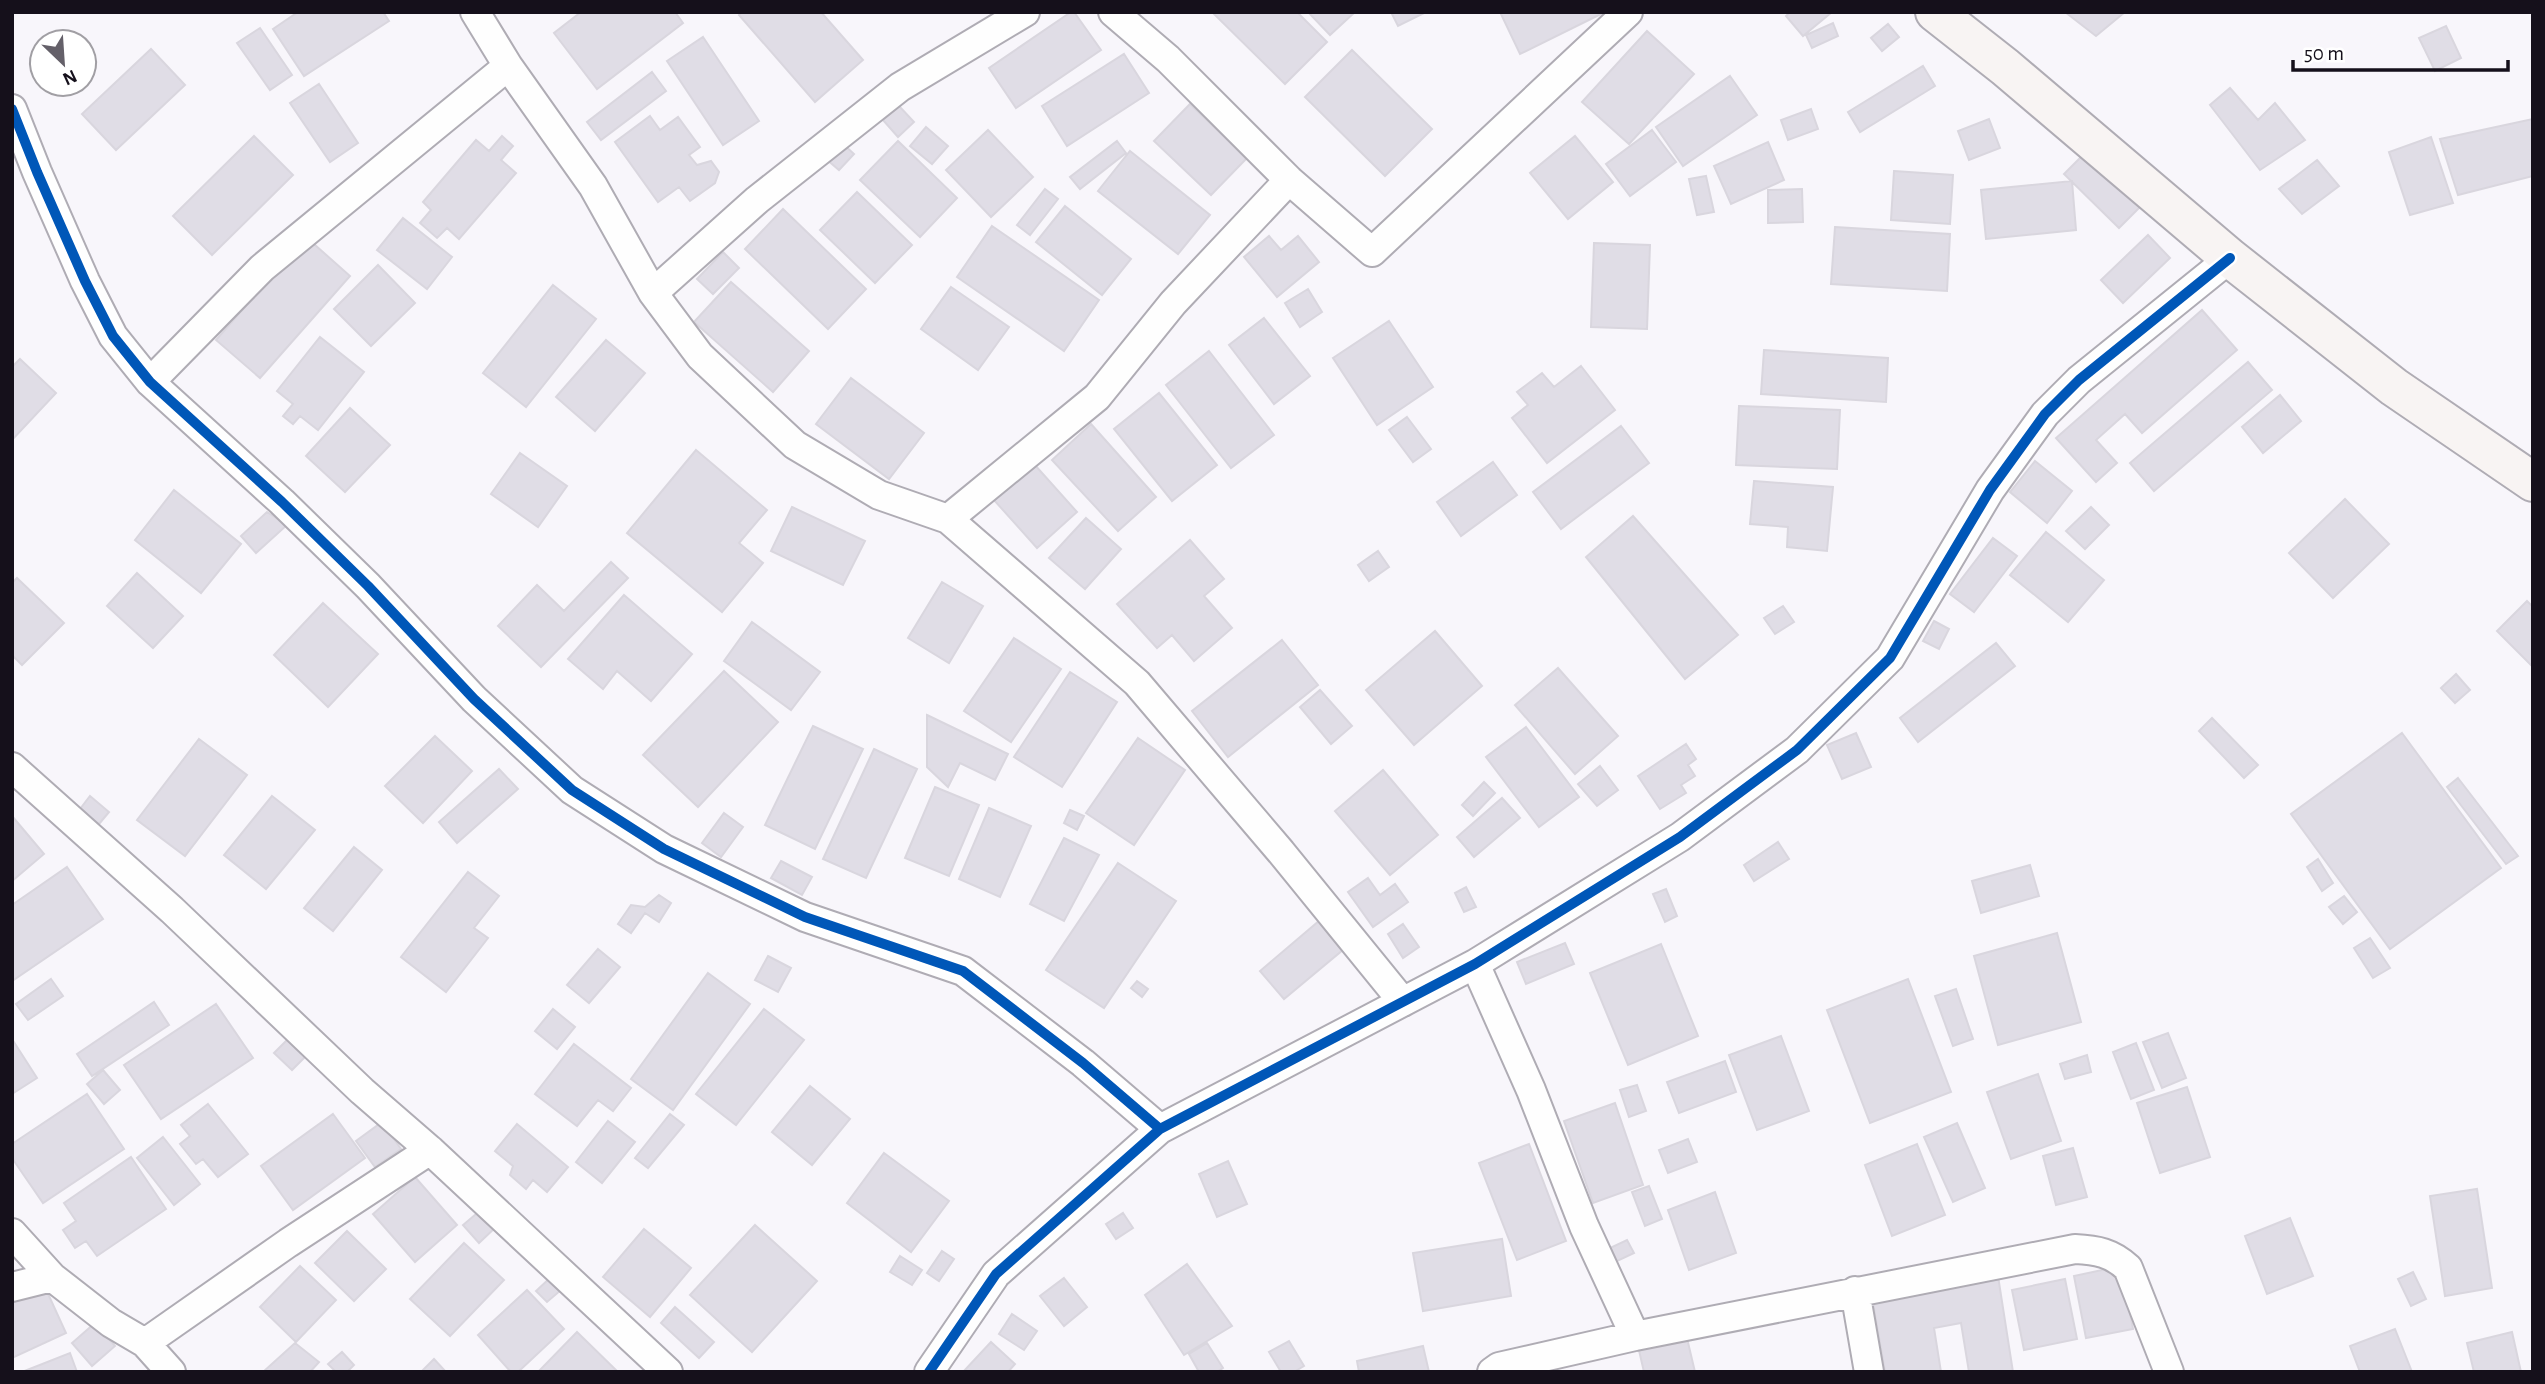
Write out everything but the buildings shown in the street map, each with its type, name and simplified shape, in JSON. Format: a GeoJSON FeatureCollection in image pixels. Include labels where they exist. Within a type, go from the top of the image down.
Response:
{"type":"FeatureCollection","features":[{"type":"Feature","properties":{"kind":"main road"},"geometry":{"type":"LineString","coordinates":[[1935,12],[2026,85],[2230,258],[2394,387],[2533,482]]}},
{"type":"Feature","properties":{"kind":"street"},"geometry":{"type":"LineString","coordinates":[[475,12],[508,65],[593,186],[653,293],[700,356],[795,445],[879,495],[948,519],[1137,683],[1281,852],[1403,1002]]}},
{"type":"Feature","properties":{"kind":"street"},"geometry":{"type":"LineString","coordinates":[[653,293],[757,200],[900,87],[1025,12]]}},
{"type":"Feature","properties":{"kind":"street"},"geometry":{"type":"LineString","coordinates":[[1113,12],[1168,59],[1289,180],[1372,251],[1628,12]]}},
{"type":"Feature","properties":{"kind":"street"},"geometry":{"type":"LineString","coordinates":[[150,382],[262,268],[508,65]]}},
{"type":"Feature","properties":{"kind":"street"},"geometry":{"type":"LineString","coordinates":[[12,109],[48,197],[107,325],[150,382],[282,502],[368,586],[474,699],[572,790],[664,849],[805,917],[963,971],[1083,1063],[1160,1129]]}},
{"type":"Feature","properties":{"kind":"street"},"geometry":{"type":"LineString","coordinates":[[948,519],[1097,397],[1173,303],[1289,180]]}},
{"type":"Feature","properties":{"kind":"street"},"geometry":{"type":"LineString","coordinates":[[929,1372],[996,1274],[1160,1129],[1475,964],[1680,837],[1797,750],[1890,657],[1990,491],[2045,414],[2080,380],[2230,258]]}},
{"type":"Feature","properties":{"kind":"street"},"geometry":{"type":"LineString","coordinates":[[12,766],[172,910],[362,1091],[430,1150],[668,1372]]}},
{"type":"Feature","properties":{"kind":"street"},"geometry":{"type":"LineString","coordinates":[[1475,964],[1531,1090],[1584,1226],[1635,1336]]}},
{"type":"Feature","properties":{"kind":"street"},"geometry":{"type":"LineString","coordinates":[[145,1343],[288,1242],[430,1150]]}},
{"type":"Feature","properties":{"kind":"street"},"geometry":{"type":"LineString","coordinates":[[12,1233],[52,1277],[111,1323],[145,1343],[171,1372]]}},
{"type":"Feature","properties":{"kind":"street"},"geometry":{"type":"LineString","coordinates":[[1492,1372],[1499,1367],[1635,1336],[2075,1249],[2097,1250],[2116,1257],[2128,1268],[2169,1372]]}},
{"type":"Feature","properties":{"kind":"street"},"geometry":{"type":"LineString","coordinates":[[12,1287],[52,1277]]}},
{"type":"Feature","properties":{"kind":"street"},"geometry":{"type":"LineString","coordinates":[[1855,1291],[1869,1372]]}},
{"type":"Feature","properties":{"kind":"cycle path"},"geometry":{"type":"LineString","coordinates":[[12,109],[85,281],[113,336],[150,382],[282,502],[368,586],[474,699],[572,790],[664,849],[805,917],[963,971],[1083,1063],[1160,1129]]}},
{"type":"Feature","properties":{"kind":"cycle path"},"geometry":{"type":"LineString","coordinates":[[929,1372],[996,1274],[1160,1129],[1475,964],[1680,837],[1797,750],[1890,658],[1990,490],[2045,414],[2079,380],[2230,258]]}}]}
